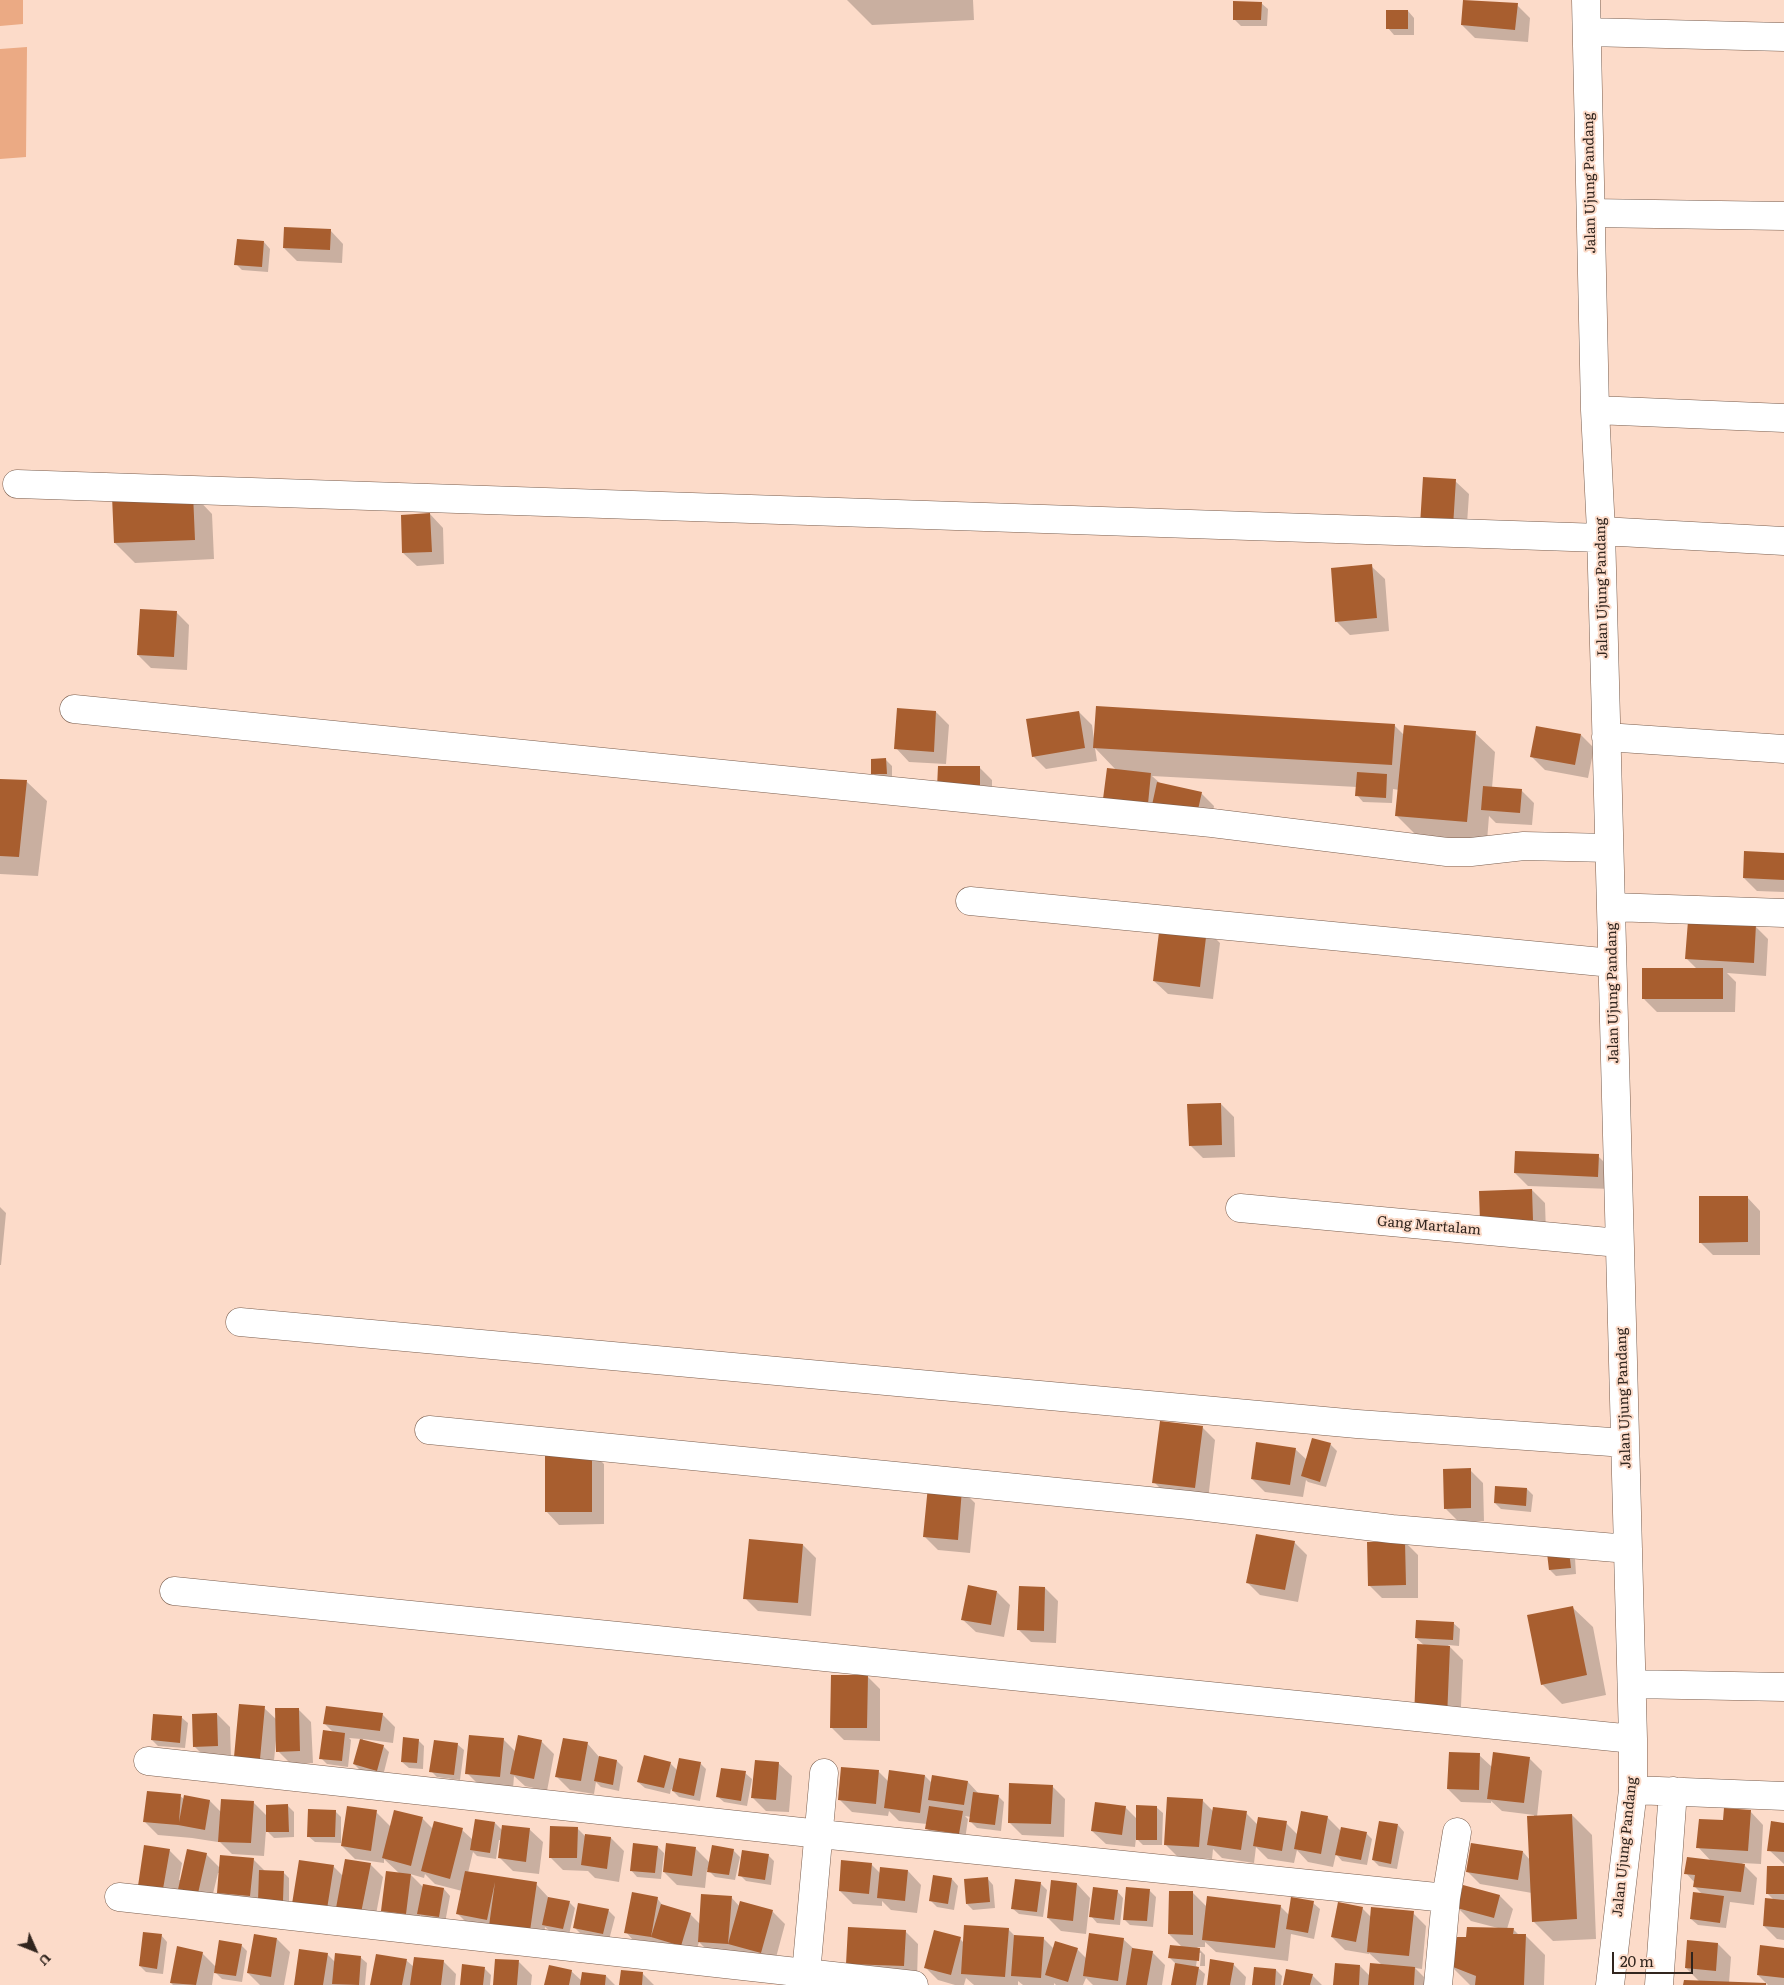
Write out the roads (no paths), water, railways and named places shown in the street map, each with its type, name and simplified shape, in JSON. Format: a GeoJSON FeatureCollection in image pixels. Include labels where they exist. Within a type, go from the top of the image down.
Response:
{"type":"FeatureCollection","features":[{"type":"Feature","properties":{"kind":"street","name":"Jalan Ujung Pandang"},"geometry":{"type":"LineString","coordinates":[[1586,0],[1595,410],[1601,534],[1633,1739],[1633,1790],[1610,1985]]}},
{"type":"Feature","properties":{"kind":"street"},"geometry":{"type":"LineString","coordinates":[[1587,32],[1784,37]]}},
{"type":"Feature","properties":{"kind":"street"},"geometry":{"type":"LineString","coordinates":[[1591,213],[1784,216]]}},
{"type":"Feature","properties":{"kind":"street"},"geometry":{"type":"LineString","coordinates":[[1595,410],[1784,418]]}},
{"type":"Feature","properties":{"kind":"street"},"geometry":{"type":"LineString","coordinates":[[17,484],[1784,541]]}},
{"type":"Feature","properties":{"kind":"street"},"geometry":{"type":"LineString","coordinates":[[74,709],[1212,823],[1448,852],[1471,852],[1524,846],[1609,848]]}},
{"type":"Feature","properties":{"kind":"street"},"geometry":{"type":"LineString","coordinates":[[1606,737],[1784,748]]}},
{"type":"Feature","properties":{"kind":"street"},"geometry":{"type":"LineString","coordinates":[[970,900],[1612,963]]}},
{"type":"Feature","properties":{"kind":"street"},"geometry":{"type":"LineString","coordinates":[[1611,907],[1784,913]]}},
{"type":"Feature","properties":{"kind":"street","name":"Gang Martalam"},"geometry":{"type":"LineString","coordinates":[[1240,1208],[1619,1243]]}},
{"type":"Feature","properties":{"kind":"street"},"geometry":{"type":"LineString","coordinates":[[240,1322],[1357,1424],[1625,1443]]}},
{"type":"Feature","properties":{"kind":"street"},"geometry":{"type":"LineString","coordinates":[[429,1430],[1189,1505],[1392,1530],[1628,1549]]}},
{"type":"Feature","properties":{"kind":"street"},"geometry":{"type":"LineString","coordinates":[[174,1591],[1633,1739]]}},
{"type":"Feature","properties":{"kind":"street"},"geometry":{"type":"LineString","coordinates":[[1632,1684],[1784,1686]]}},
{"type":"Feature","properties":{"kind":"street"},"geometry":{"type":"LineString","coordinates":[[148,1761],[820,1834],[1446,1898]]}},
{"type":"Feature","properties":{"kind":"street"},"geometry":{"type":"LineString","coordinates":[[805,1980],[820,1834],[824,1773]]}},
{"type":"Feature","properties":{"kind":"street"},"geometry":{"type":"LineString","coordinates":[[1633,1790],[1784,1796]]}},
{"type":"Feature","properties":{"kind":"street"},"geometry":{"type":"LineString","coordinates":[[1659,1985],[1673,1791]]}},
{"type":"Feature","properties":{"kind":"street"},"geometry":{"type":"LineString","coordinates":[[1438,1985],[1446,1898],[1457,1832]]}},
{"type":"Feature","properties":{"kind":"street"},"geometry":{"type":"LineString","coordinates":[[119,1898],[805,1980],[914,1985]]}}]}
